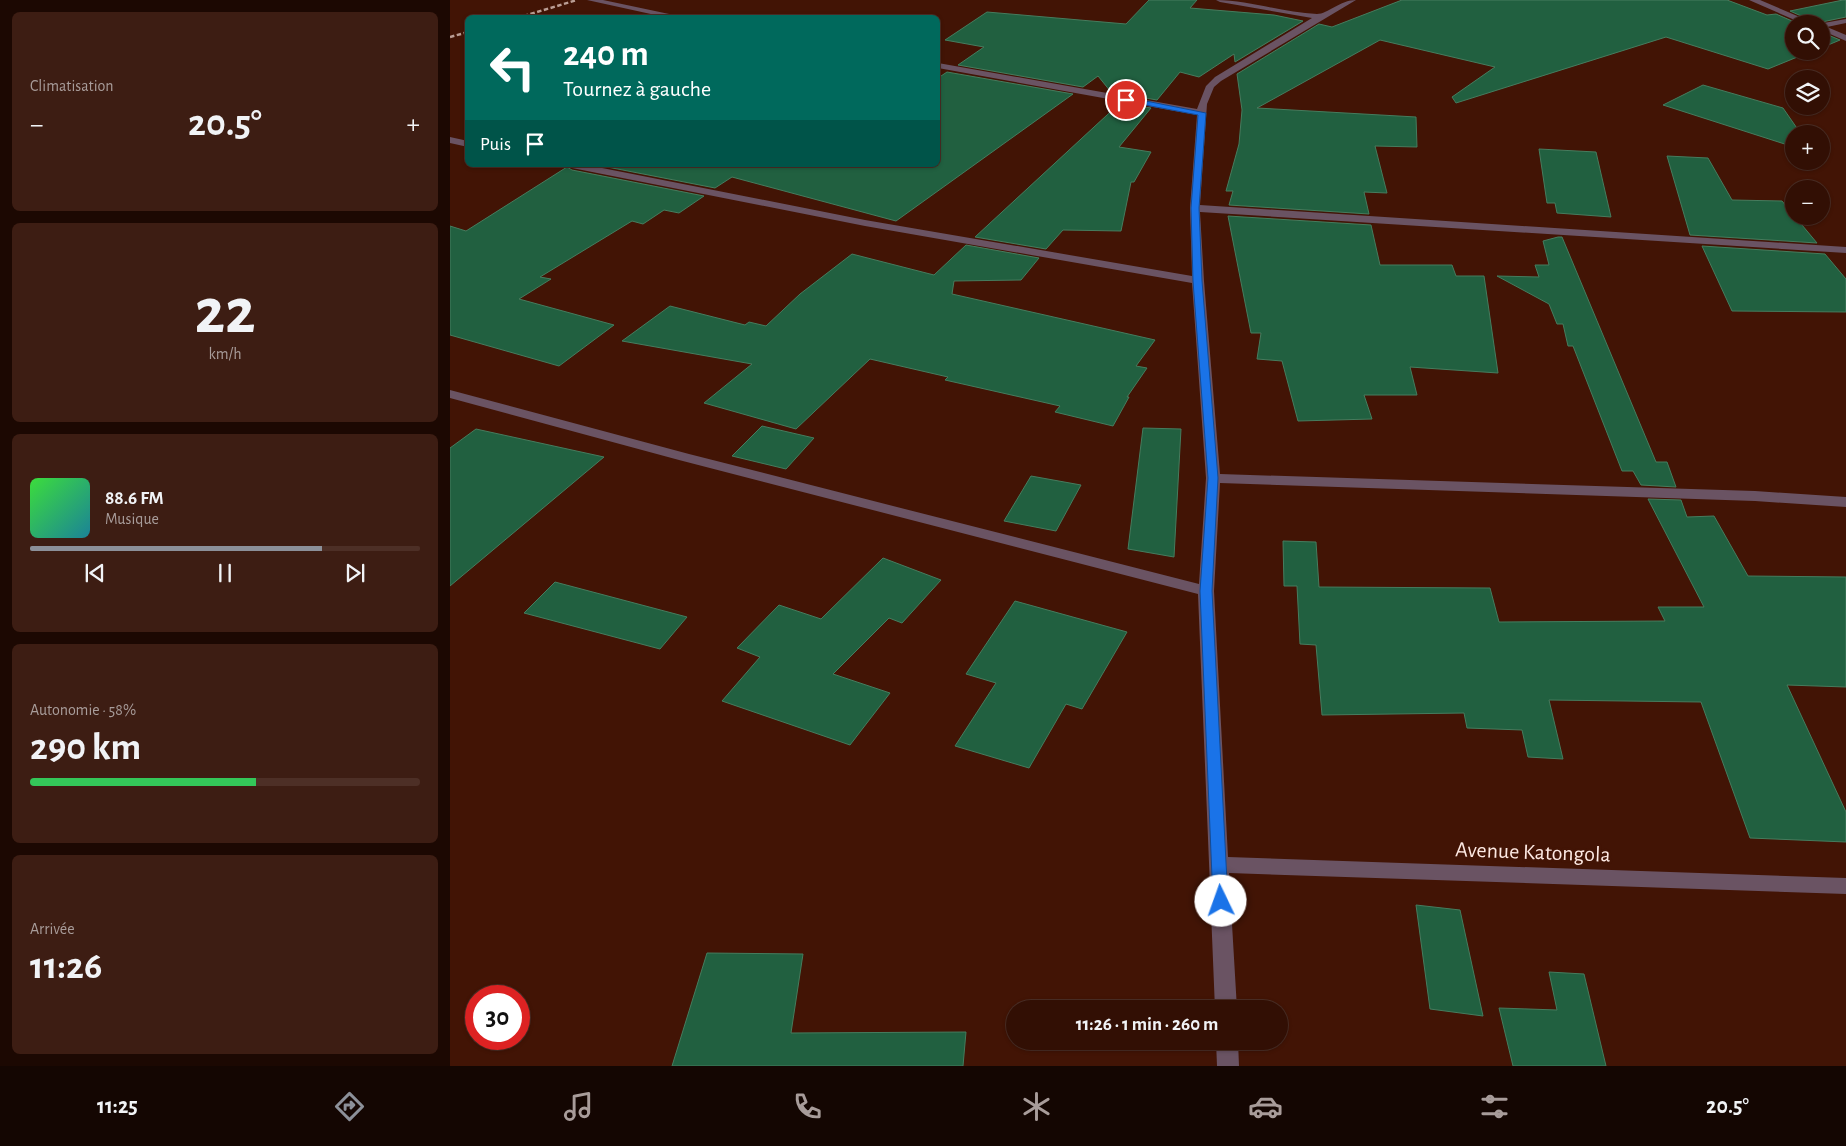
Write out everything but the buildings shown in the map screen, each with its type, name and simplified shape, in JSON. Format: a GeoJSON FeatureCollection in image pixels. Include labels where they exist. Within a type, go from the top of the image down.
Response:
{"type":"FeatureCollection","features":[{"type":"Feature","properties":{"kind":"street"},"geometry":{"type":"LineString","coordinates":[[591,0],[668,15]]}},
{"type":"Feature","properties":{"kind":"street"},"geometry":{"type":"LineString","coordinates":[[1220,0],[1320,17]]}},
{"type":"Feature","properties":{"kind":"street"},"geometry":{"type":"LineString","coordinates":[[1226,1000],[1206,591],[1213,478],[1198,281],[1195,208],[1202,104],[1210,86],[1320,17],[1352,0]]}},
{"type":"Feature","properties":{"kind":"street"},"geometry":{"type":"LineString","coordinates":[[1753,0],[1790,15]]}},
{"type":"Feature","properties":{"kind":"street"},"geometry":{"type":"LineString","coordinates":[[1830,24],[1846,21]]}},
{"type":"Feature","properties":{"kind":"street"},"geometry":{"type":"LineString","coordinates":[[1830,30],[1846,38]]}},
{"type":"Feature","properties":{"kind":"street"},"geometry":{"type":"LineString","coordinates":[[940,65],[1202,113]]}},
{"type":"Feature","properties":{"kind":"street"},"geometry":{"type":"LineString","coordinates":[[450,140],[465,143]]}},
{"type":"Feature","properties":{"kind":"street"},"geometry":{"type":"LineString","coordinates":[[582,167],[865,223],[1198,281]]}},
{"type":"Feature","properties":{"kind":"street"},"geometry":{"type":"LineString","coordinates":[[1195,208],[1846,250]]}},
{"type":"Feature","properties":{"kind":"street"},"geometry":{"type":"LineString","coordinates":[[450,394],[684,457],[1206,591]]}},
{"type":"Feature","properties":{"kind":"street"},"geometry":{"type":"LineString","coordinates":[[1213,478],[1755,496],[1846,502]]}},
{"type":"Feature","properties":{"kind":"street","name":"Avenue Katongola"},"geometry":{"type":"LineString","coordinates":[[1219,865],[1846,886]]}},
{"type":"Feature","properties":{"kind":"street"},"geometry":{"type":"LineString","coordinates":[[1227,1050],[1228,1066]]}},
{"type":"Feature","properties":{"kind":"railway"},"geometry":{"type":"LineString","coordinates":[[527,15],[577,0]]}},
{"type":"Feature","properties":{"kind":"railway"},"geometry":{"type":"LineString","coordinates":[[450,37],[465,33]]}},
{"type":"Feature","properties":{"kind":"route"},"geometry":{"type":"LineString","coordinates":[[1126,100],[1202,113],[1195,208],[1198,281],[1213,478],[1206,591],[1221,901]]}}]}
